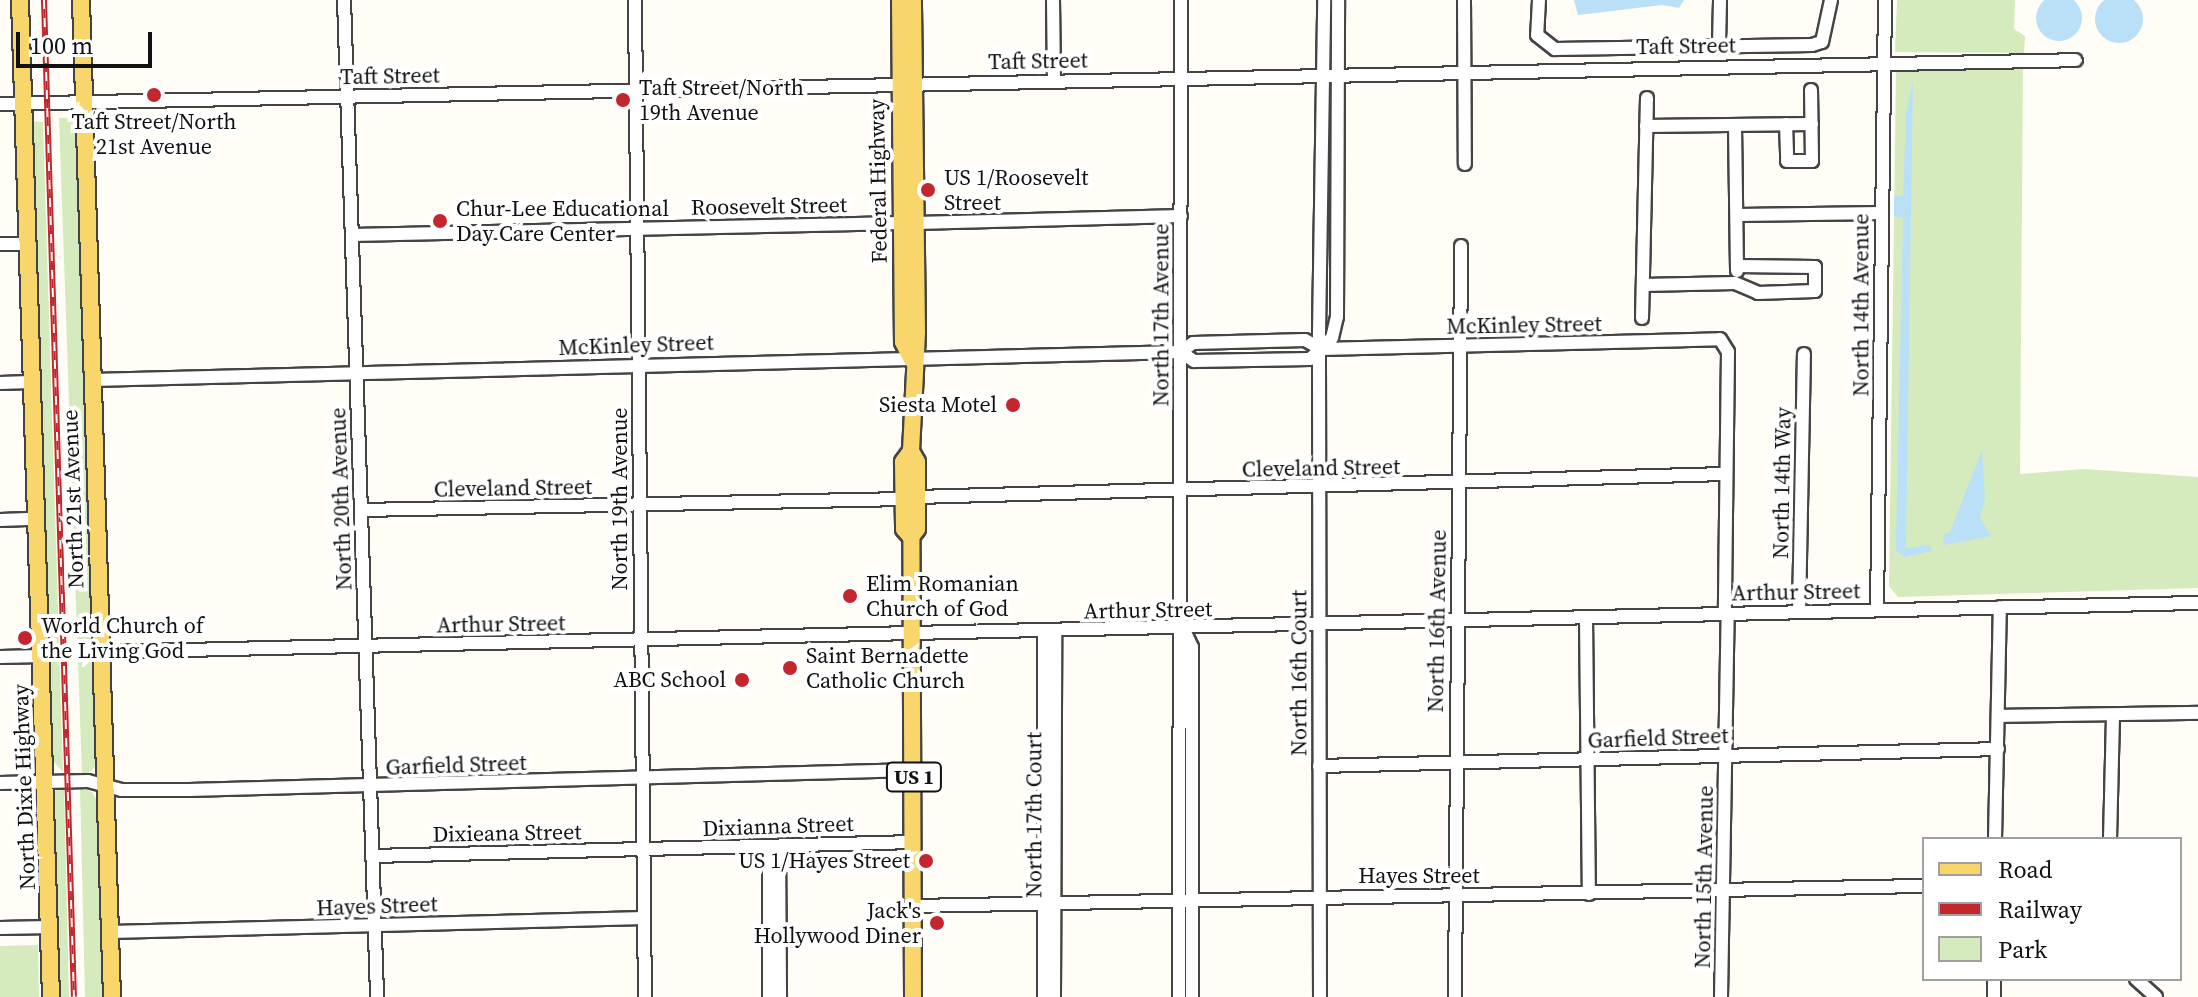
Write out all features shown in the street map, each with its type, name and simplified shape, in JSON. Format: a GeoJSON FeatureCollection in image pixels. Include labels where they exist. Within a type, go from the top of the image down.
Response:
{"type":"FeatureCollection","features":[{"type":"Feature","properties":{"kind":"main road","name":"North Dixie Highway"},"geometry":{"type":"LineString","coordinates":[[20,0],[25,244],[42,656],[51,997]]}},
{"type":"Feature","properties":{"kind":"main road","name":"North 21st Avenue"},"geometry":{"type":"LineString","coordinates":[[81,0],[112,997]]}},
{"type":"Feature","properties":{"kind":"main road","name":"Federal Highway"},"geometry":{"type":"LineString","coordinates":[[900,0],[906,84],[908,223],[903,342],[912,360],[911,451],[903,462],[910,498],[904,529],[911,537],[913,636]]}},
{"type":"Feature","properties":{"kind":"main road","name":"Federal Highway"},"geometry":{"type":"LineString","coordinates":[[906,84],[913,0]]}},
{"type":"Feature","properties":{"kind":"main road","name":"US 1"},"geometry":{"type":"LineString","coordinates":[[913,636],[913,997]]}},
{"type":"Feature","properties":{"kind":"street","name":"North 20th Avenue"},"geometry":{"type":"LineString","coordinates":[[344,0],[377,997]]}},
{"type":"Feature","properties":{"kind":"street","name":"North 19th Avenue"},"geometry":{"type":"LineString","coordinates":[[635,0],[645,997]]}},
{"type":"Feature","properties":{"kind":"street"},"geometry":{"type":"LineString","coordinates":[[1053,0],[1054,80]]}},
{"type":"Feature","properties":{"kind":"street","name":"North 17th Avenue"},"geometry":{"type":"LineString","coordinates":[[1179,997],[1184,900],[1181,0]]}},
{"type":"Feature","properties":{"kind":"street","name":"North 16th Court"},"geometry":{"type":"LineString","coordinates":[[1320,997],[1319,488],[1324,0]]}},
{"type":"Feature","properties":{"kind":"street"},"geometry":{"type":"LineString","coordinates":[[1321,349],[1335,326],[1338,0]]}},
{"type":"Feature","properties":{"kind":"street"},"geometry":{"type":"LineString","coordinates":[[1464,0],[1465,164]]}},
{"type":"Feature","properties":{"kind":"street"},"geometry":{"type":"LineString","coordinates":[[1539,0],[1537,35],[1543,43],[1555,49],[1822,42],[1831,0]]}},
{"type":"Feature","properties":{"kind":"street"},"geometry":{"type":"LineString","coordinates":[[1719,45],[1720,0]]}},
{"type":"Feature","properties":{"kind":"street","name":"North 14th Avenue"},"geometry":{"type":"LineString","coordinates":[[1877,610],[1885,0]]}},
{"type":"Feature","properties":{"kind":"street","name":"Taft Street"},"geometry":{"type":"LineString","coordinates":[[0,104],[1463,70],[2076,60]]}},
{"type":"Feature","properties":{"kind":"street"},"geometry":{"type":"LineString","coordinates":[[1786,124],[1787,161],[1812,161],[1811,90]]}},
{"type":"Feature","properties":{"kind":"street"},"geometry":{"type":"LineString","coordinates":[[1642,318],[1647,98]]}},
{"type":"Feature","properties":{"kind":"street"},"geometry":{"type":"LineString","coordinates":[[1646,126],[1812,124]]}},
{"type":"Feature","properties":{"kind":"street"},"geometry":{"type":"LineString","coordinates":[[1735,126],[1738,215],[1735,283]]}},
{"type":"Feature","properties":{"kind":"street"},"geometry":{"type":"LineString","coordinates":[[1738,215],[1881,213]]}},
{"type":"Feature","properties":{"kind":"street","name":"Roosevelt Street"},"geometry":{"type":"LineString","coordinates":[[352,235],[1181,216]]}},
{"type":"Feature","properties":{"kind":"street"},"geometry":{"type":"LineString","coordinates":[[0,244],[25,244]]}},
{"type":"Feature","properties":{"kind":"street","name":"North 16th Avenue"},"geometry":{"type":"LineString","coordinates":[[1455,997],[1455,621],[1460,485],[1461,246]]}},
{"type":"Feature","properties":{"kind":"street"},"geometry":{"type":"LineString","coordinates":[[1643,285],[1735,283],[1758,293],[1815,291],[1815,267],[1738,266]]}},
{"type":"Feature","properties":{"kind":"street"},"geometry":{"type":"LineString","coordinates":[[1335,326],[1349,349]]}},
{"type":"Feature","properties":{"kind":"street","name":"McKinley Street"},"geometry":{"type":"LineString","coordinates":[[92,380],[1181,352],[1194,361],[1310,359],[1321,349],[1726,343]]}},
{"type":"Feature","properties":{"kind":"street","name":"North 15th Avenue"},"geometry":{"type":"LineString","coordinates":[[1721,997],[1727,756],[1726,343]]}},
{"type":"Feature","properties":{"kind":"street","name":"North 14th Way"},"geometry":{"type":"LineString","coordinates":[[1799,612],[1804,354]]}},
{"type":"Feature","properties":{"kind":"street"},"geometry":{"type":"LineString","coordinates":[[0,383],[30,382]]}},
{"type":"Feature","properties":{"kind":"street","name":"Cleveland Street"},"geometry":{"type":"LineString","coordinates":[[362,510],[1460,485],[1725,474]]}},
{"type":"Feature","properties":{"kind":"street"},"geometry":{"type":"LineString","coordinates":[[0,520],[35,519]]}},
{"type":"Feature","properties":{"kind":"street","name":"Arthur Street"},"geometry":{"type":"LineString","coordinates":[[100,652],[1184,630],[1727,613],[2198,603]]}},
{"type":"Feature","properties":{"kind":"street"},"geometry":{"type":"LineString","coordinates":[[1995,837],[2000,607]]}},
{"type":"Feature","properties":{"kind":"street"},"geometry":{"type":"LineString","coordinates":[[1586,617],[1589,894]]}},
{"type":"Feature","properties":{"kind":"street","name":"North 17th Court"},"geometry":{"type":"LineString","coordinates":[[1044,997],[1049,902],[1050,632]]}},
{"type":"Feature","properties":{"kind":"street"},"geometry":{"type":"LineString","coordinates":[[0,657],[42,656]]}},
{"type":"Feature","properties":{"kind":"street"},"geometry":{"type":"LineString","coordinates":[[1999,716],[2198,713]]}},
{"type":"Feature","properties":{"kind":"street"},"geometry":{"type":"LineString","coordinates":[[2110,837],[2113,715]]}},
{"type":"Feature","properties":{"kind":"street","name":"Garfield Street"},"geometry":{"type":"LineString","coordinates":[[1319,766],[1998,749]]}},
{"type":"Feature","properties":{"kind":"street","name":"Garfield Street"},"geometry":{"type":"LineString","coordinates":[[0,783],[88,781],[106,788],[371,787],[914,770]]}},
{"type":"Feature","properties":{"kind":"street","name":"Dixianna Street"},"geometry":{"type":"LineString","coordinates":[[643,849],[914,842]]}},
{"type":"Feature","properties":{"kind":"street"},"geometry":{"type":"LineString","coordinates":[[769,997],[774,846]]}},
{"type":"Feature","properties":{"kind":"street"},"geometry":{"type":"LineString","coordinates":[[774,846],[780,997]]}},
{"type":"Feature","properties":{"kind":"street","name":"Dixieana Street"},"geometry":{"type":"LineString","coordinates":[[373,856],[643,849]]}},
{"type":"Feature","properties":{"kind":"street","name":"Hayes Street"},"geometry":{"type":"LineString","coordinates":[[915,906],[1922,886]]}},
{"type":"Feature","properties":{"kind":"street","name":"North 17th Avenue"},"geometry":{"type":"LineString","coordinates":[[1184,900],[1192,997]]}},
{"type":"Feature","properties":{"kind":"street","name":"North 17th Court"},"geometry":{"type":"LineString","coordinates":[[1049,902],[1054,997]]}},
{"type":"Feature","properties":{"kind":"street","name":"Hayes Street"},"geometry":{"type":"LineString","coordinates":[[111,932],[644,918]]}},
{"type":"Feature","properties":{"kind":"street"},"geometry":{"type":"LineString","coordinates":[[0,928],[51,927]]}},
{"type":"Feature","properties":{"kind":"street"},"geometry":{"type":"LineString","coordinates":[[2138,981],[2156,997]]}},
{"type":"Feature","properties":{"kind":"green space"},"geometry":{"type":"Polygon","coordinates":[[[1897,0],[2015,0],[2014,29],[2025,36],[2024,53],[1895,52],[1897,0]]]}},
{"type":"Feature","properties":{"kind":"green space"},"geometry":{"type":"Polygon","coordinates":[[[2023,67],[2020,474],[2084,469],[2198,477],[2198,588],[1898,597],[1889,586],[1896,70],[2023,67]]]}},
{"type":"Feature","properties":{"kind":"green space"},"geometry":{"type":"Polygon","coordinates":[[[59,118],[77,118],[97,765],[86,775],[82,775],[59,118]]]}},
{"type":"Feature","properties":{"kind":"green space"},"geometry":{"type":"Polygon","coordinates":[[[29,121],[43,122],[63,772],[53,761],[46,666],[29,121]]]}},
{"type":"Feature","properties":{"kind":"green space"},"geometry":{"type":"Polygon","coordinates":[[[64,787],[69,997],[57,997],[51,793],[64,787]]]}},
{"type":"Feature","properties":{"kind":"green space"},"geometry":{"type":"Polygon","coordinates":[[[80,787],[92,792],[99,804],[105,997],[85,997],[80,787]]]}},
{"type":"Feature","properties":{"kind":"green space"},"geometry":{"type":"Polygon","coordinates":[[[38,945],[39,997],[0,997],[0,946],[38,945]]]}},
{"type":"Feature","properties":{"kind":"water"},"geometry":{"type":"Polygon","coordinates":[[[2047,-1],[2071,-1],[2080,9],[2080,27],[2068,39],[2050,39],[2038,27],[2038,9],[2047,-1]]]}},
{"type":"Feature","properties":{"kind":"water"},"geometry":{"type":"Polygon","coordinates":[[[2107,-1],[2131,-1],[2141,10],[2141,28],[2128,41],[2110,41],[2097,28],[2097,10],[2107,-1]]]}},
{"type":"Feature","properties":{"kind":"water"},"geometry":{"type":"Polygon","coordinates":[[[1574,0],[1684,0],[1679,8],[1662,5],[1578,15],[1574,0]]]}},
{"type":"Feature","properties":{"kind":"water"},"geometry":{"type":"Polygon","coordinates":[[[1913,81],[1906,548],[1929,545],[1932,551],[1905,557],[1896,551],[1903,218],[1894,217],[1894,196],[1903,196],[1906,113],[1913,81]]]}},
{"type":"Feature","properties":{"kind":"water"},"geometry":{"type":"Polygon","coordinates":[[[1982,450],[1985,499],[1980,518],[1991,536],[1944,545],[1943,536],[1950,532],[1982,450]]]}},
{"type":"Feature","properties":{"kind":"railway"},"geometry":{"type":"LineString","coordinates":[[44,0],[74,997]]}},
{"type":"Feature","properties":{"kind":"place","name":"Taft Street/North 21st Avenue"},"geometry":{"type":"Point","coordinates":[154,95]}},
{"type":"Feature","properties":{"kind":"place","name":"Taft Street/North 19th Avenue"},"geometry":{"type":"Point","coordinates":[623,100]}},
{"type":"Feature","properties":{"kind":"place","name":"US 1/Roosevelt Street"},"geometry":{"type":"Point","coordinates":[928,190]}},
{"type":"Feature","properties":{"kind":"place","name":"Chur-Lee Educational Day Care Center"},"geometry":{"type":"Point","coordinates":[440,221]}},
{"type":"Feature","properties":{"kind":"place","name":"Siesta Motel"},"geometry":{"type":"Point","coordinates":[1013,405]}},
{"type":"Feature","properties":{"kind":"place","name":"Elim Romanian Church of God"},"geometry":{"type":"Point","coordinates":[850,596]}},
{"type":"Feature","properties":{"kind":"place","name":"World Church of the Living God"},"geometry":{"type":"Point","coordinates":[25,638]}},
{"type":"Feature","properties":{"kind":"place","name":"Saint Bernadette Catholic Church"},"geometry":{"type":"Point","coordinates":[790,668]}},
{"type":"Feature","properties":{"kind":"place","name":"ABC School"},"geometry":{"type":"Point","coordinates":[742,680]}},
{"type":"Feature","properties":{"kind":"place","name":"US 1/Hayes Street"},"geometry":{"type":"Point","coordinates":[926,861]}},
{"type":"Feature","properties":{"kind":"place","name":"Jack's Hollywood Diner"},"geometry":{"type":"Point","coordinates":[937,923]}}]}
